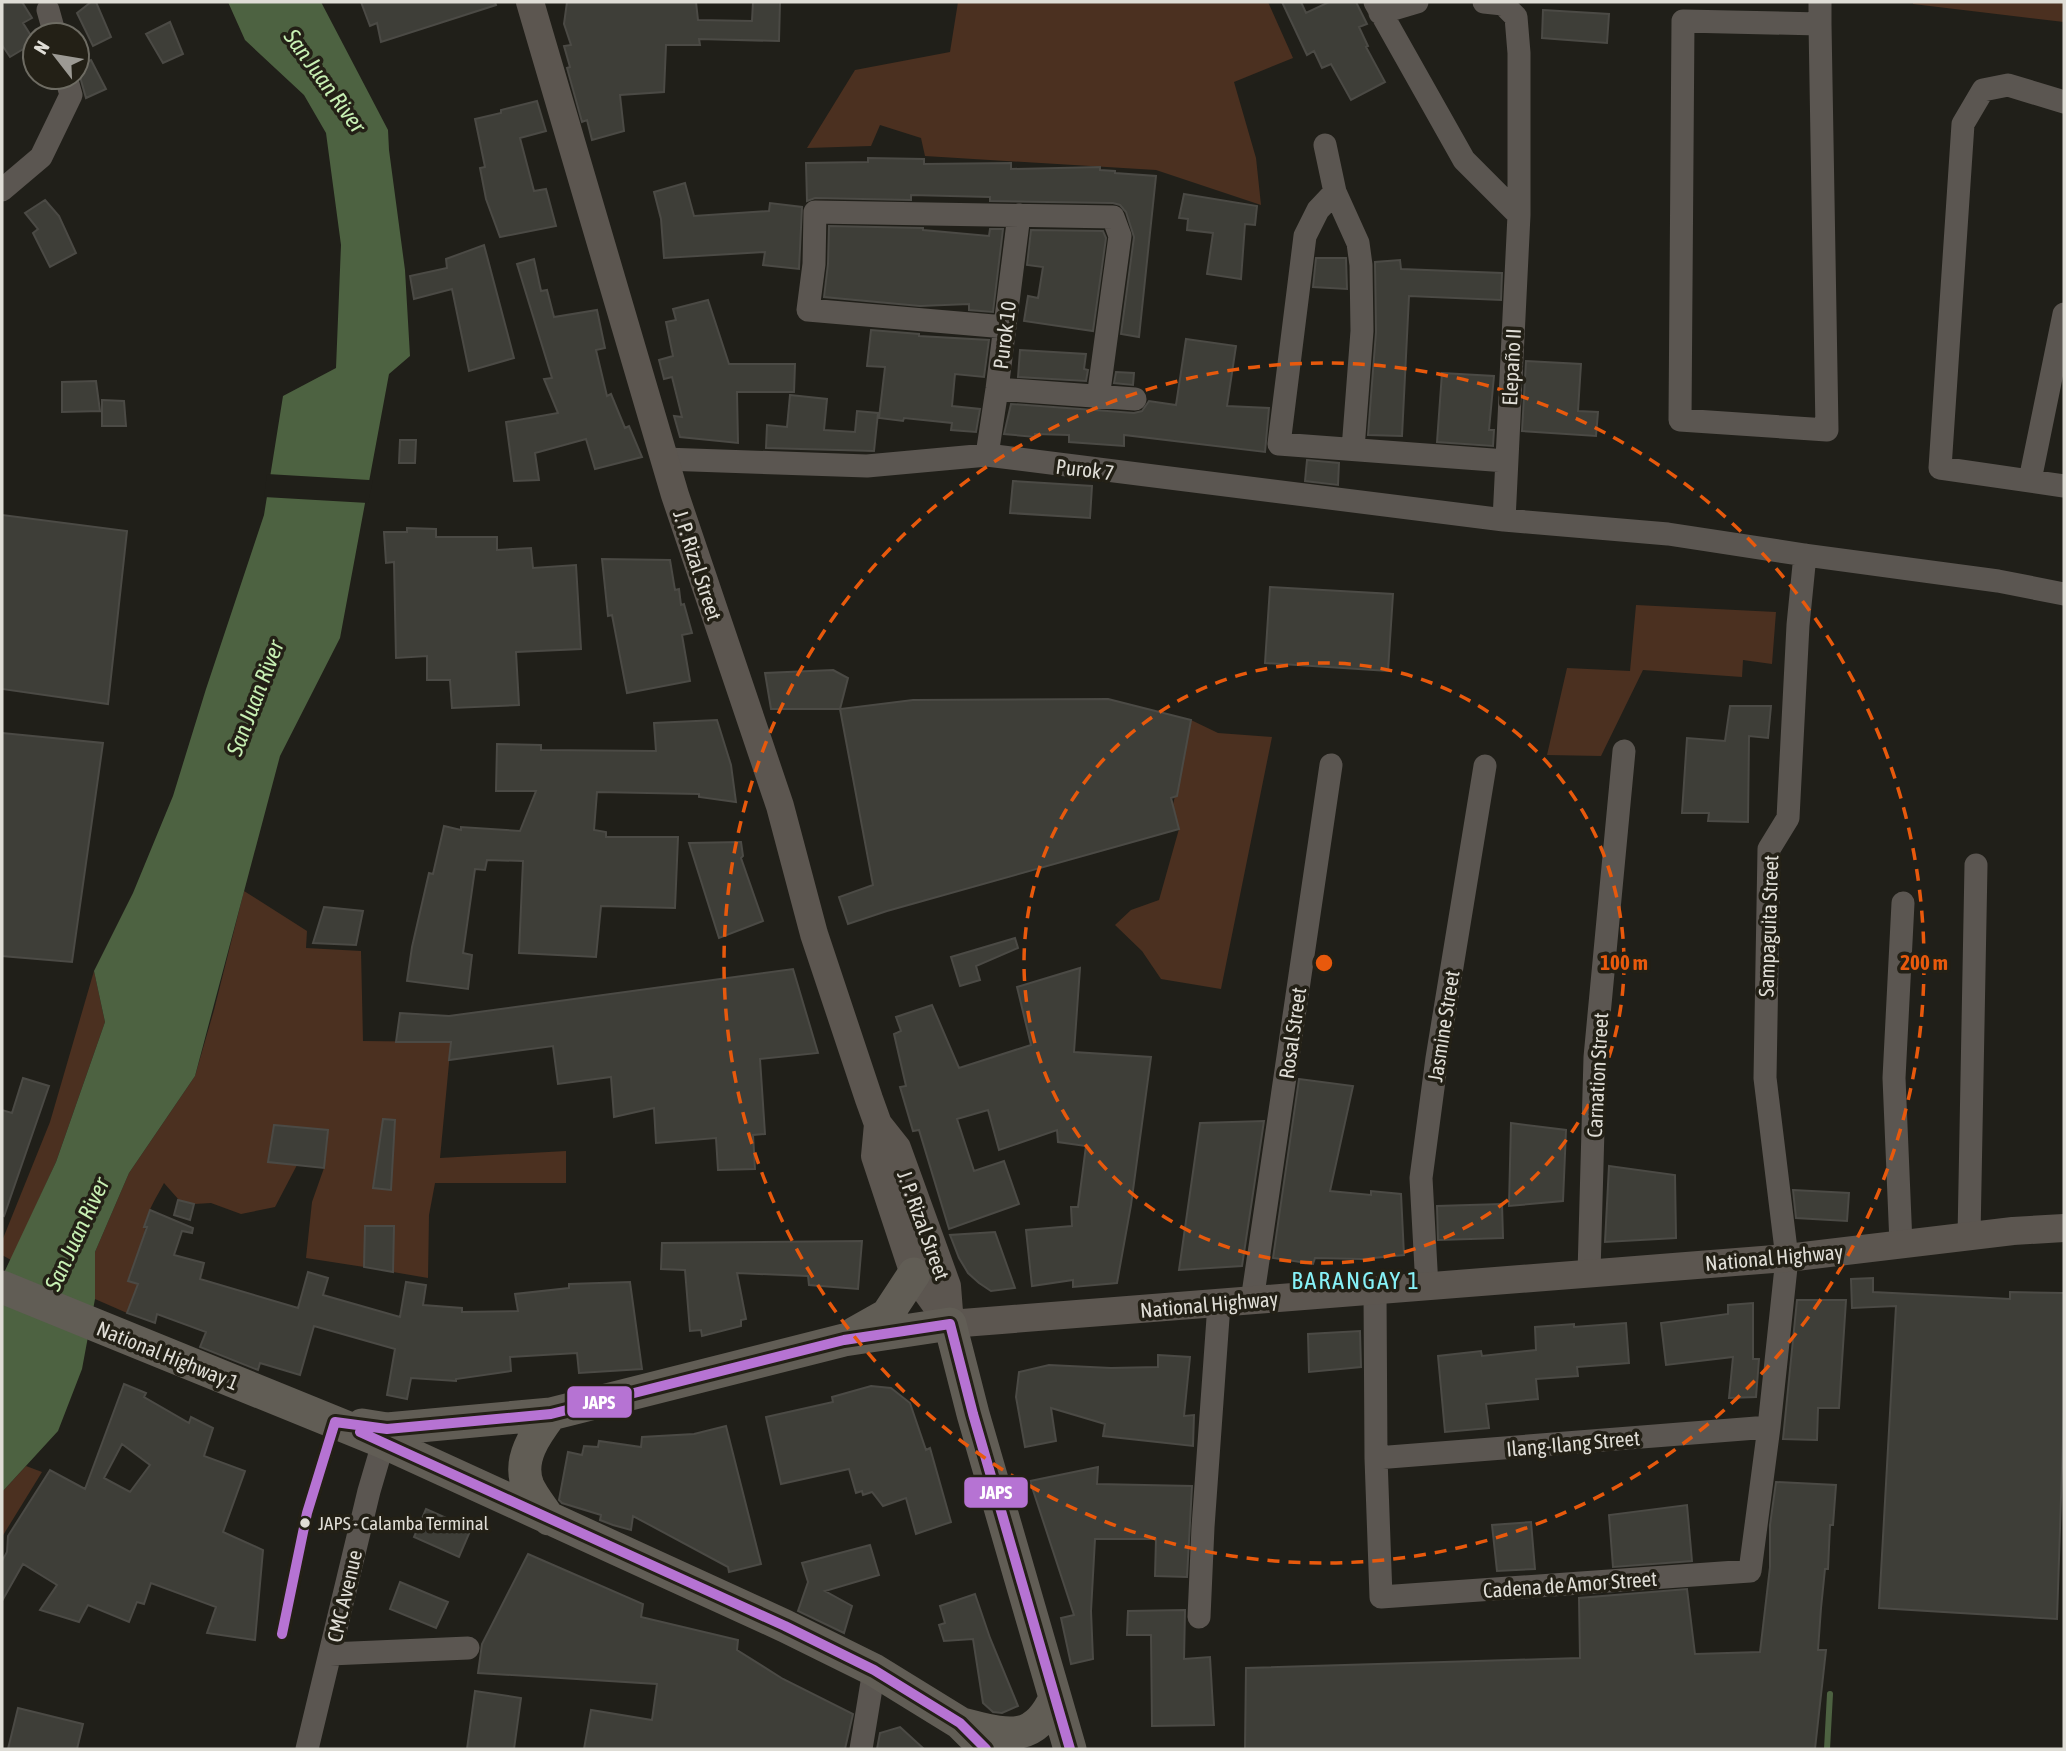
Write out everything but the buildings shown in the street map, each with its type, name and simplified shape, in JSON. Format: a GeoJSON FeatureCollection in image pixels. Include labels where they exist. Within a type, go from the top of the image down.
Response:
{"type":"FeatureCollection","features":[{"type":"Feature","properties":{"kind":"highway"},"geometry":{"type":"LineString","coordinates":[[844,1340],[887,1315],[914,1274]]}},
{"type":"Feature","properties":{"kind":"highway","name":"National Highway 1"},"geometry":{"type":"LineString","coordinates":[[2,1287],[335,1422],[385,1436],[550,1519],[785,1626],[874,1670],[960,1723],[986,1749]]}},
{"type":"Feature","properties":{"kind":"highway"},"geometry":{"type":"LineString","coordinates":[[950,1324],[972,1414],[1069,1744],[1029,1749]]}},
{"type":"Feature","properties":{"kind":"highway","name":"National Highway 1"},"geometry":{"type":"LineString","coordinates":[[385,1436],[551,1414],[844,1340],[950,1324]]}},
{"type":"Feature","properties":{"kind":"highway"},"geometry":{"type":"LineString","coordinates":[[550,1519],[527,1484],[525,1463],[532,1439],[551,1414]]}},
{"type":"Feature","properties":{"kind":"highway"},"geometry":{"type":"LineString","coordinates":[[960,1723],[1004,1734],[1022,1733],[1037,1726],[1048,1714],[1055,1698]]}},
{"type":"Feature","properties":{"kind":"main road","name":"J. P. Rizal Street"},"geometry":{"type":"LineString","coordinates":[[530,2],[664,459],[780,806],[814,934],[878,1124],[897,1148],[947,1286],[950,1324]]}},
{"type":"Feature","properties":{"kind":"main road","name":"J. P. Rizal Street"},"geometry":{"type":"LineString","coordinates":[[878,1124],[875,1156],[914,1274],[950,1324]]}},
{"type":"Feature","properties":{"kind":"main road","name":"National Highway"},"geometry":{"type":"LineString","coordinates":[[950,1324],[1787,1258],[2064,1228]]}},
{"type":"Feature","properties":{"kind":"street"},"geometry":{"type":"LineString","coordinates":[[1417,2],[1378,7],[1464,160],[1519,215]]}},
{"type":"Feature","properties":{"kind":"street","name":"Elepaño II"},"geometry":{"type":"LineString","coordinates":[[1484,2],[1503,4],[1516,17],[1519,53],[1519,215],[1504,520]]}},
{"type":"Feature","properties":{"kind":"street"},"geometry":{"type":"LineString","coordinates":[[48,10],[51,21]]}},
{"type":"Feature","properties":{"kind":"street"},"geometry":{"type":"LineString","coordinates":[[1820,13],[1827,430],[1680,420],[1684,21],[1820,13]]}},
{"type":"Feature","properties":{"kind":"street"},"geometry":{"type":"LineString","coordinates":[[2064,102],[2008,85],[1983,90],[1963,124],[1940,468],[2064,486]]}},
{"type":"Feature","properties":{"kind":"street"},"geometry":{"type":"LineString","coordinates":[[2,190],[41,157],[71,95],[70,91]]}},
{"type":"Feature","properties":{"kind":"street"},"geometry":{"type":"LineString","coordinates":[[1325,145],[1335,192],[1358,243],[1361,265],[1362,331],[1353,449]]}},
{"type":"Feature","properties":{"kind":"street"},"geometry":{"type":"LineString","coordinates":[[1335,192],[1318,210],[1305,236],[1279,444],[1506,461]]}},
{"type":"Feature","properties":{"kind":"street"},"geometry":{"type":"LineString","coordinates":[[1005,327],[808,310],[814,264],[816,212],[1113,217],[1120,236],[1098,398]]}},
{"type":"Feature","properties":{"kind":"street","name":"Purok 10"},"geometry":{"type":"LineString","coordinates":[[987,455],[998,389],[1019,215]]}},
{"type":"Feature","properties":{"kind":"street"},"geometry":{"type":"LineString","coordinates":[[2030,480],[2064,314]]}},
{"type":"Feature","properties":{"kind":"street"},"geometry":{"type":"LineString","coordinates":[[998,389],[1135,399]]}},
{"type":"Feature","properties":{"kind":"street","name":"Purok 7"},"geometry":{"type":"LineString","coordinates":[[664,459],[867,466],[987,455],[1504,520],[1668,534],[1998,581],[2064,594]]}},
{"type":"Feature","properties":{"kind":"street","name":"Sampaguita Street"},"geometry":{"type":"LineString","coordinates":[[1787,1258],[1765,1077],[1769,849],[1788,818],[1798,625],[1805,555]]}},
{"type":"Feature","properties":{"kind":"street","name":"Carnation Street"},"geometry":{"type":"LineString","coordinates":[[1589,1273],[1595,1058],[1624,751]]}},
{"type":"Feature","properties":{"kind":"street","name":"Rosal Street"},"geometry":{"type":"LineString","coordinates":[[1252,1301],[1331,765]]}},
{"type":"Feature","properties":{"kind":"street","name":"Jasmine Street"},"geometry":{"type":"LineString","coordinates":[[1427,1287],[1421,1178],[1437,1058],[1485,766]]}},
{"type":"Feature","properties":{"kind":"street"},"geometry":{"type":"LineString","coordinates":[[1969,1237],[1976,865]]}},
{"type":"Feature","properties":{"kind":"street"},"geometry":{"type":"LineString","coordinates":[[1902,1244],[1894,1078],[1903,903]]}},
{"type":"Feature","properties":{"kind":"street","name":"Cadena de Amor Street"},"geometry":{"type":"LineString","coordinates":[[1375,1291],[1376,1458],[1381,1597],[1749,1571],[1769,1427],[1787,1258]]}},
{"type":"Feature","properties":{"kind":"street"},"geometry":{"type":"LineString","coordinates":[[1199,1616],[1202,1527],[1219,1304]]}},
{"type":"Feature","properties":{"kind":"street","name":"Ilang-Ilang Street"},"geometry":{"type":"LineString","coordinates":[[1376,1458],[1769,1427]]}},
{"type":"Feature","properties":{"kind":"street","name":"CMC Avenue"},"geometry":{"type":"LineString","coordinates":[[307,1749],[385,1436]]}},
{"type":"Feature","properties":{"kind":"street"},"geometry":{"type":"LineString","coordinates":[[330,1654],[468,1648]]}},
{"type":"Feature","properties":{"kind":"street"},"geometry":{"type":"LineString","coordinates":[[861,1749],[874,1670]]}},
{"type":"Feature","properties":{"kind":"shaded area"},"geometry":{"type":"Polygon","coordinates":[[[958,2],[1268,2],[1293,58],[1234,82],[1256,158],[1261,205],[1156,170],[925,156],[921,138],[880,125],[871,146],[807,148],[855,70],[950,52],[958,2]]]}},
{"type":"Feature","properties":{"kind":"shaded area"},"geometry":{"type":"Polygon","coordinates":[[[2064,2],[2064,22],[1913,4],[2064,2]]]}},
{"type":"Feature","properties":{"kind":"shaded area"},"geometry":{"type":"Polygon","coordinates":[[[1636,605],[1776,612],[1772,664],[1743,660],[1742,677],[1643,670],[1601,756],[1547,755],[1567,668],[1630,671],[1636,605]]]}},
{"type":"Feature","properties":{"kind":"shaded area"},"geometry":{"type":"Polygon","coordinates":[[[1191,720],[1218,733],[1272,737],[1221,989],[1161,979],[1142,951],[1115,925],[1131,910],[1159,900],[1179,829],[1173,805],[1191,720]]]}},
{"type":"Feature","properties":{"kind":"shaded area"},"geometry":{"type":"Polygon","coordinates":[[[244,891],[307,931],[306,948],[361,951],[363,1041],[451,1042],[440,1158],[566,1151],[566,1183],[435,1183],[429,1215],[428,1278],[393,1272],[394,1226],[365,1226],[364,1267],[306,1258],[312,1202],[324,1168],[328,1131],[274,1125],[269,1162],[297,1165],[275,1207],[241,1214],[211,1203],[194,1204],[179,1200],[164,1183],[148,1214],[145,1234],[128,1280],[138,1284],[127,1313],[95,1299],[95,1252],[129,1173],[195,1076],[244,891]]]}},
{"type":"Feature","properties":{"kind":"shaded area"},"geometry":{"type":"Polygon","coordinates":[[[94,971],[105,1022],[56,1162],[11,1260],[2,1255],[2,1241],[50,1122],[94,971]]]}},
{"type":"Feature","properties":{"kind":"shaded area"},"geometry":{"type":"Polygon","coordinates":[[[26,1466],[42,1472],[2,1537],[2,1492],[26,1466]]]}},
{"type":"Feature","properties":{"kind":"water","name":"San Juan River"},"geometry":{"type":"Polygon","coordinates":[[[228,2],[321,2],[388,130],[405,270],[410,356],[389,374],[340,638],[280,756],[195,1076],[129,1173],[95,1252],[95,1299],[82,1369],[58,1431],[2,1492],[2,1277],[56,1162],[105,1022],[94,971],[133,893],[173,796],[264,515],[283,396],[336,368],[341,245],[326,133],[304,95],[245,40],[228,2]]]}},
{"type":"Feature","properties":{"kind":"pier"},"geometry":{"type":"Polygon","coordinates":[[[267,474],[373,480],[368,503],[264,497],[267,474]]]}},
{"type":"Feature","properties":{"kind":"waterway"},"geometry":{"type":"LineString","coordinates":[[1827,1749],[1830,1694]]}},
{"type":"Feature","properties":{"kind":"transit line","name":"JAPS"},"geometry":{"type":"LineString","coordinates":[[335,1422],[387,1429],[551,1414],[844,1340],[950,1324],[973,1414],[1070,1749]]}},
{"type":"Feature","properties":{"kind":"transit line","name":"JAPS"},"geometry":{"type":"LineString","coordinates":[[282,1634],[307,1513],[335,1422]]}},
{"type":"Feature","properties":{"kind":"transit line","name":"JAPS"},"geometry":{"type":"LineString","coordinates":[[360,1432],[785,1626],[874,1670],[960,1723],[986,1749]]}},
{"type":"Feature","properties":{"kind":"place","name":"JAPS - Calamba Terminal"},"geometry":{"type":"Point","coordinates":[305,1523]}},
{"type":"Feature","properties":{"kind":"district","name":"BARANGAY 1"},"geometry":{"type":"Point","coordinates":[1356,1280]}}]}
